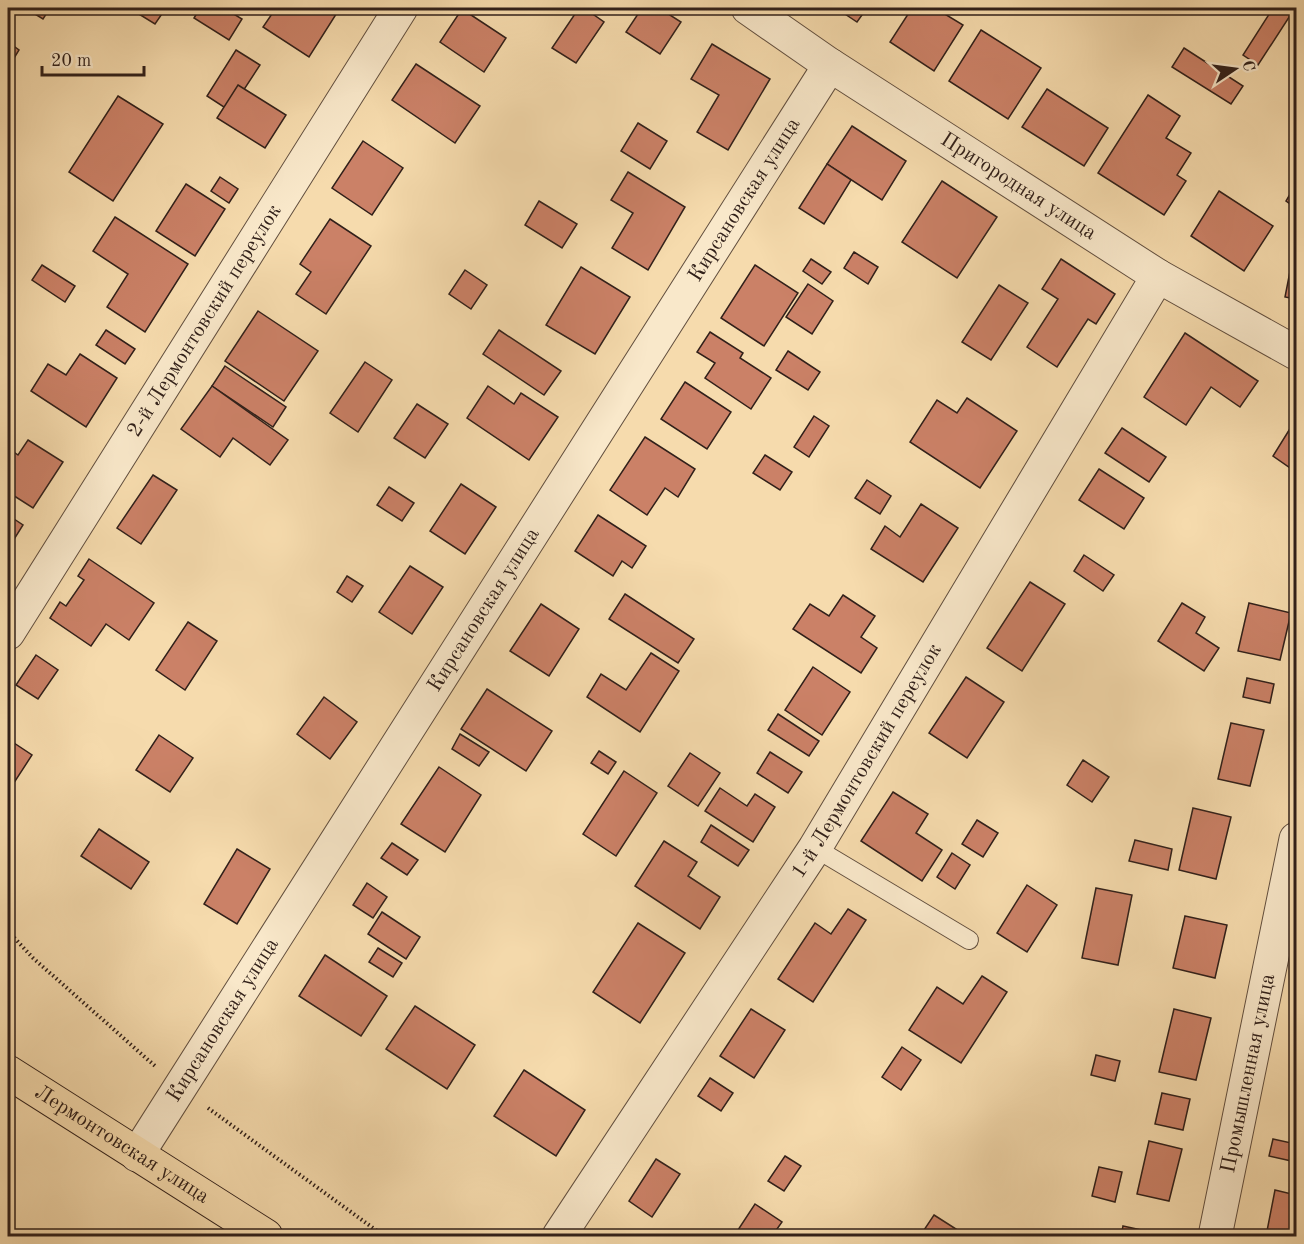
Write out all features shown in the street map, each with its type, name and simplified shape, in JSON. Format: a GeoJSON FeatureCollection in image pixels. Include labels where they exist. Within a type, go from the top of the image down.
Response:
{"type":"FeatureCollection","features":[{"type":"Feature","properties":{"kind":"main road","name":"Лермонтовская улица"},"geometry":{"type":"LineString","coordinates":[[8,1072],[266,1236]]}},
{"type":"Feature","properties":{"kind":"street","name":"2-й Лермонтовский переулок"},"geometry":{"type":"LineString","coordinates":[[8,633],[401,8]]}},
{"type":"Feature","properties":{"kind":"street","name":"Пригородная улица"},"geometry":{"type":"LineString","coordinates":[[748,8],[830,65],[1158,276],[1296,353]]}},
{"type":"Feature","properties":{"kind":"street","name":"Кирсановская улица"},"geometry":{"type":"LineString","coordinates":[[137,1155],[830,65]]}},
{"type":"Feature","properties":{"kind":"street","name":"1-й Лермонтовский переулок"},"geometry":{"type":"LineString","coordinates":[[559,1236],[815,848],[1158,276]]}},
{"type":"Feature","properties":{"kind":"street","name":"Промышленная улица"},"geometry":{"type":"LineString","coordinates":[[1215,1236],[1296,840]]}},
{"type":"Feature","properties":{"kind":"lane"},"geometry":{"type":"LineString","coordinates":[[815,848],[969,940]]}},
{"type":"Feature","properties":{"kind":"building"},"geometry":{"type":"Polygon","coordinates":[[[25,8],[50,8],[43,19],[25,8]]]}},
{"type":"Feature","properties":{"kind":"building"},"geometry":{"type":"Polygon","coordinates":[[[129,8],[166,8],[155,24],[129,8]]]}},
{"type":"Feature","properties":{"kind":"building"},"geometry":{"type":"Polygon","coordinates":[[[200,8],[224,8],[242,19],[229,40],[194,18],[200,8]]]}},
{"type":"Feature","properties":{"kind":"building"},"geometry":{"type":"Polygon","coordinates":[[[276,8],[340,8],[309,57],[263,27],[276,8]]]}},
{"type":"Feature","properties":{"kind":"building"},"geometry":{"type":"Polygon","coordinates":[[[579,8],[584,8],[604,22],[576,63],[552,48],[579,8]]]}},
{"type":"Feature","properties":{"kind":"building"},"geometry":{"type":"Polygon","coordinates":[[[642,8],[659,8],[681,22],[660,54],[626,32],[642,8]]]}},
{"type":"Feature","properties":{"kind":"building"},"geometry":{"type":"Polygon","coordinates":[[[836,8],[867,8],[857,22],[836,8]]]}},
{"type":"Feature","properties":{"kind":"building"},"geometry":{"type":"Polygon","coordinates":[[[912,8],[935,8],[963,25],[934,71],[890,42],[912,8]]]}},
{"type":"Feature","properties":{"kind":"building"},"geometry":{"type":"Polygon","coordinates":[[[1273,8],[1295,8],[1258,65],[1243,55],[1273,8]]]}},
{"type":"Feature","properties":{"kind":"building"},"geometry":{"type":"Polygon","coordinates":[[[462,9],[506,38],[484,72],[440,42],[462,9]]]}},
{"type":"Feature","properties":{"kind":"building"},"geometry":{"type":"Polygon","coordinates":[[[981,30],[1041,68],[1008,119],[949,81],[981,30]]]}},
{"type":"Feature","properties":{"kind":"building"},"geometry":{"type":"Polygon","coordinates":[[[8,42],[19,50],[8,68],[8,42]]]}},
{"type":"Feature","properties":{"kind":"building"},"geometry":{"type":"Polygon","coordinates":[[[712,44],[770,79],[728,150],[697,132],[719,95],[691,79],[712,44]]]}},
{"type":"Feature","properties":{"kind":"building"},"geometry":{"type":"Polygon","coordinates":[[[1184,48],[1243,86],[1231,104],[1172,67],[1184,48]]]}},
{"type":"Feature","properties":{"kind":"building"},"geometry":{"type":"Polygon","coordinates":[[[236,50],[260,65],[230,111],[207,96],[236,50]]]}},
{"type":"Feature","properties":{"kind":"building"},"geometry":{"type":"Polygon","coordinates":[[[416,64],[480,106],[455,143],[392,100],[416,64]]]}},
{"type":"Feature","properties":{"kind":"building"},"geometry":{"type":"Polygon","coordinates":[[[238,85],[286,115],[265,148],[217,118],[238,85]]]}},
{"type":"Feature","properties":{"kind":"building"},"geometry":{"type":"Polygon","coordinates":[[[1047,89],[1108,128],[1084,166],[1022,127],[1047,89]]]}},
{"type":"Feature","properties":{"kind":"building"},"geometry":{"type":"Polygon","coordinates":[[[1148,95],[1180,116],[1166,138],[1191,153],[1177,175],[1186,181],[1164,215],[1098,173],[1148,95]]]}},
{"type":"Feature","properties":{"kind":"building"},"geometry":{"type":"Polygon","coordinates":[[[118,96],[163,124],[113,201],[69,172],[118,96]]]}},
{"type":"Feature","properties":{"kind":"building"},"geometry":{"type":"Polygon","coordinates":[[[638,123],[667,141],[650,169],[621,151],[638,123]]]}},
{"type":"Feature","properties":{"kind":"building"},"geometry":{"type":"Polygon","coordinates":[[[852,126],[906,161],[882,200],[827,164],[852,126]]]}},
{"type":"Feature","properties":{"kind":"building"},"geometry":{"type":"Polygon","coordinates":[[[363,141],[403,168],[372,215],[332,188],[363,141]]]}},
{"type":"Feature","properties":{"kind":"building"},"geometry":{"type":"Polygon","coordinates":[[[827,164],[851,180],[824,224],[799,208],[827,164]]]}},
{"type":"Feature","properties":{"kind":"building"},"geometry":{"type":"Polygon","coordinates":[[[628,172],[685,207],[648,270],[612,248],[633,213],[611,200],[628,172]]]}},
{"type":"Feature","properties":{"kind":"building"},"geometry":{"type":"Polygon","coordinates":[[[220,177],[238,189],[229,203],[211,191],[220,177]]]}},
{"type":"Feature","properties":{"kind":"building"},"geometry":{"type":"Polygon","coordinates":[[[942,181],[997,217],[957,278],[902,242],[942,181]]]}},
{"type":"Feature","properties":{"kind":"building"},"geometry":{"type":"Polygon","coordinates":[[[186,184],[225,209],[195,256],[156,231],[186,184]]]}},
{"type":"Feature","properties":{"kind":"building"},"geometry":{"type":"Polygon","coordinates":[[[1296,184],[1296,208],[1286,201],[1296,184]]]}},
{"type":"Feature","properties":{"kind":"building"},"geometry":{"type":"Polygon","coordinates":[[[1219,191],[1273,226],[1244,271],[1191,236],[1219,191]]]}},
{"type":"Feature","properties":{"kind":"building"},"geometry":{"type":"Polygon","coordinates":[[[539,201],[577,224],[562,248],[525,225],[539,201]]]}},
{"type":"Feature","properties":{"kind":"building"},"geometry":{"type":"Polygon","coordinates":[[[115,217],[188,264],[145,332],[107,307],[128,274],[93,251],[115,217]]]}},
{"type":"Feature","properties":{"kind":"building"},"geometry":{"type":"Polygon","coordinates":[[[330,219],[371,246],[326,314],[296,294],[311,272],[300,264],[330,219]]]}},
{"type":"Feature","properties":{"kind":"building"},"geometry":{"type":"Polygon","coordinates":[[[1294,251],[1296,251],[1296,299],[1285,297],[1294,251]]]}},
{"type":"Feature","properties":{"kind":"building"},"geometry":{"type":"Polygon","coordinates":[[[854,252],[878,267],[868,284],[844,268],[854,252]]]}},
{"type":"Feature","properties":{"kind":"building"},"geometry":{"type":"Polygon","coordinates":[[[811,259],[831,272],[822,284],[803,271],[811,259]]]}},
{"type":"Feature","properties":{"kind":"building"},"geometry":{"type":"Polygon","coordinates":[[[1061,259],[1115,294],[1096,324],[1088,319],[1057,367],[1027,347],[1058,299],[1042,289],[1061,259]]]}},
{"type":"Feature","properties":{"kind":"building"},"geometry":{"type":"Polygon","coordinates":[[[42,265],[75,286],[65,302],[32,280],[42,265]]]}},
{"type":"Feature","properties":{"kind":"building"},"geometry":{"type":"Polygon","coordinates":[[[755,265],[798,293],[764,346],[721,318],[755,265]]]}},
{"type":"Feature","properties":{"kind":"building"},"geometry":{"type":"Polygon","coordinates":[[[581,267],[630,297],[595,354],[546,325],[581,267]]]}},
{"type":"Feature","properties":{"kind":"building"},"geometry":{"type":"Polygon","coordinates":[[[465,270],[487,285],[471,309],[449,294],[465,270]]]}},
{"type":"Feature","properties":{"kind":"building"},"geometry":{"type":"Polygon","coordinates":[[[808,284],[833,301],[812,334],[786,317],[808,284]]]}},
{"type":"Feature","properties":{"kind":"building"},"geometry":{"type":"Polygon","coordinates":[[[999,285],[1028,303],[991,360],[962,342],[999,285]]]}},
{"type":"Feature","properties":{"kind":"building"},"geometry":{"type":"Polygon","coordinates":[[[258,311],[318,351],[284,401],[225,361],[258,311]]]}},
{"type":"Feature","properties":{"kind":"building"},"geometry":{"type":"Polygon","coordinates":[[[106,330],[135,349],[125,364],[96,345],[106,330]]]}},
{"type":"Feature","properties":{"kind":"building"},"geometry":{"type":"Polygon","coordinates":[[[499,330],[561,371],[544,395],[483,354],[499,330]]]}},
{"type":"Feature","properties":{"kind":"building"},"geometry":{"type":"Polygon","coordinates":[[[710,332],[743,353],[740,358],[771,378],[751,409],[705,378],[715,363],[697,352],[710,332]]]}},
{"type":"Feature","properties":{"kind":"building"},"geometry":{"type":"Polygon","coordinates":[[[1185,333],[1258,381],[1240,407],[1211,387],[1186,425],[1144,397],[1185,333]]]}},
{"type":"Feature","properties":{"kind":"building"},"geometry":{"type":"Polygon","coordinates":[[[788,351],[820,372],[808,390],[776,370],[788,351]]]}},
{"type":"Feature","properties":{"kind":"building"},"geometry":{"type":"Polygon","coordinates":[[[80,354],[117,378],[86,427],[31,391],[48,364],[66,375],[80,354]]]}},
{"type":"Feature","properties":{"kind":"building"},"geometry":{"type":"Polygon","coordinates":[[[365,362],[392,380],[358,432],[330,413],[365,362]]]}},
{"type":"Feature","properties":{"kind":"building"},"geometry":{"type":"Polygon","coordinates":[[[225,366],[286,407],[273,427],[212,386],[225,366]]]}},
{"type":"Feature","properties":{"kind":"building"},"geometry":{"type":"Polygon","coordinates":[[[685,382],[731,412],[707,449],[661,419],[685,382]]]}},
{"type":"Feature","properties":{"kind":"building"},"geometry":{"type":"Polygon","coordinates":[[[212,386],[288,440],[270,465],[233,438],[220,457],[181,429],[212,386]]]}},
{"type":"Feature","properties":{"kind":"building"},"geometry":{"type":"Polygon","coordinates":[[[488,386],[514,404],[521,393],[558,417],[529,460],[467,418],[488,386]]]}},
{"type":"Feature","properties":{"kind":"building"},"geometry":{"type":"Polygon","coordinates":[[[967,398],[1017,431],[980,488],[910,442],[937,400],[957,413],[967,398]]]}},
{"type":"Feature","properties":{"kind":"building"},"geometry":{"type":"Polygon","coordinates":[[[417,404],[448,424],[425,458],[394,438],[417,404]]]}},
{"type":"Feature","properties":{"kind":"building"},"geometry":{"type":"Polygon","coordinates":[[[814,416],[829,426],[809,457],[794,447],[814,416]]]}},
{"type":"Feature","properties":{"kind":"building"},"geometry":{"type":"Polygon","coordinates":[[[1296,419],[1296,472],[1273,456],[1296,419]]]}},
{"type":"Feature","properties":{"kind":"building"},"geometry":{"type":"Polygon","coordinates":[[[1122,428],[1166,457],[1149,482],[1105,453],[1122,428]]]}},
{"type":"Feature","properties":{"kind":"building"},"geometry":{"type":"Polygon","coordinates":[[[645,437],[695,469],[678,497],[665,488],[647,515],[610,490],[645,437]]]}},
{"type":"Feature","properties":{"kind":"building"},"geometry":{"type":"Polygon","coordinates":[[[28,440],[63,462],[33,508],[8,492],[8,448],[18,455],[28,440]]]}},
{"type":"Feature","properties":{"kind":"building"},"geometry":{"type":"Polygon","coordinates":[[[765,455],[792,472],[780,490],[753,473],[765,455]]]}},
{"type":"Feature","properties":{"kind":"building"},"geometry":{"type":"Polygon","coordinates":[[[1099,469],[1144,498],[1124,529],[1079,500],[1099,469]]]}},
{"type":"Feature","properties":{"kind":"building"},"geometry":{"type":"Polygon","coordinates":[[[153,475],[177,490],[141,544],[117,528],[153,475]]]}},
{"type":"Feature","properties":{"kind":"building"},"geometry":{"type":"Polygon","coordinates":[[[867,480],[891,496],[880,514],[855,498],[867,480]]]}},
{"type":"Feature","properties":{"kind":"building"},"geometry":{"type":"Polygon","coordinates":[[[461,484],[496,507],[465,554],[430,531],[461,484]]]}},
{"type":"Feature","properties":{"kind":"building"},"geometry":{"type":"Polygon","coordinates":[[[389,487],[414,503],[402,521],[377,505],[389,487]]]}},
{"type":"Feature","properties":{"kind":"building"},"geometry":{"type":"Polygon","coordinates":[[[921,504],[958,528],[923,582],[871,549],[885,526],[900,537],[921,504]]]}},
{"type":"Feature","properties":{"kind":"building"},"geometry":{"type":"Polygon","coordinates":[[[8,515],[23,525],[8,549],[8,515]]]}},
{"type":"Feature","properties":{"kind":"building"},"geometry":{"type":"Polygon","coordinates":[[[598,515],[646,546],[632,568],[622,561],[613,576],[575,551],[598,515]]]}},
{"type":"Feature","properties":{"kind":"building"},"geometry":{"type":"Polygon","coordinates":[[[1084,555],[1114,575],[1103,591],[1074,571],[1084,555]]]}},
{"type":"Feature","properties":{"kind":"building"},"geometry":{"type":"Polygon","coordinates":[[[89,559],[154,603],[129,640],[106,624],[91,646],[50,618],[60,602],[66,606],[84,580],[78,576],[89,559]]]}},
{"type":"Feature","properties":{"kind":"building"},"geometry":{"type":"Polygon","coordinates":[[[410,566],[443,587],[412,634],[379,612],[410,566]]]}},
{"type":"Feature","properties":{"kind":"building"},"geometry":{"type":"Polygon","coordinates":[[[347,576],[363,586],[352,602],[337,592],[347,576]]]}},
{"type":"Feature","properties":{"kind":"building"},"geometry":{"type":"Polygon","coordinates":[[[1030,582],[1065,604],[1022,671],[987,648],[1030,582]]]}},
{"type":"Feature","properties":{"kind":"building"},"geometry":{"type":"Polygon","coordinates":[[[625,594],[694,639],[678,663],[609,619],[625,594]]]}},
{"type":"Feature","properties":{"kind":"building"},"geometry":{"type":"Polygon","coordinates":[[[843,595],[875,616],[861,637],[877,648],[861,673],[793,629],[810,604],[829,616],[843,595]]]}},
{"type":"Feature","properties":{"kind":"building"},"geometry":{"type":"Polygon","coordinates":[[[1182,603],[1205,617],[1196,633],[1219,648],[1204,671],[1158,641],[1182,603]]]}},
{"type":"Feature","properties":{"kind":"building"},"geometry":{"type":"Polygon","coordinates":[[[1249,603],[1291,613],[1280,660],[1238,651],[1249,603]]]}},
{"type":"Feature","properties":{"kind":"building"},"geometry":{"type":"Polygon","coordinates":[[[541,604],[579,629],[549,676],[510,651],[541,604]]]}},
{"type":"Feature","properties":{"kind":"building"},"geometry":{"type":"Polygon","coordinates":[[[188,622],[217,641],[185,690],[156,670],[188,622]]]}},
{"type":"Feature","properties":{"kind":"building"},"geometry":{"type":"Polygon","coordinates":[[[651,653],[679,671],[640,732],[587,697],[601,674],[626,690],[651,653]]]}},
{"type":"Feature","properties":{"kind":"building"},"geometry":{"type":"Polygon","coordinates":[[[36,655],[58,670],[38,699],[16,685],[36,655]]]}},
{"type":"Feature","properties":{"kind":"building"},"geometry":{"type":"Polygon","coordinates":[[[813,667],[850,692],[822,735],[785,710],[813,667]]]}},
{"type":"Feature","properties":{"kind":"building"},"geometry":{"type":"Polygon","coordinates":[[[966,677],[1004,702],[967,758],[929,733],[966,677]]]}},
{"type":"Feature","properties":{"kind":"building"},"geometry":{"type":"Polygon","coordinates":[[[1247,678],[1274,684],[1270,703],[1243,697],[1247,678]]]}},
{"type":"Feature","properties":{"kind":"building"},"geometry":{"type":"Polygon","coordinates":[[[487,689],[552,731],[526,771],[461,729],[487,689]]]}},
{"type":"Feature","properties":{"kind":"building"},"geometry":{"type":"Polygon","coordinates":[[[324,697],[357,722],[330,759],[297,734],[324,697]]]}},
{"type":"Feature","properties":{"kind":"building"},"geometry":{"type":"Polygon","coordinates":[[[778,714],[819,741],[809,756],[768,730],[778,714]]]}},
{"type":"Feature","properties":{"kind":"building"},"geometry":{"type":"Polygon","coordinates":[[[1231,723],[1264,730],[1250,786],[1218,779],[1231,723]]]}},
{"type":"Feature","properties":{"kind":"building"},"geometry":{"type":"Polygon","coordinates":[[[460,734],[489,752],[479,766],[452,749],[460,734]]]}},
{"type":"Feature","properties":{"kind":"building"},"geometry":{"type":"Polygon","coordinates":[[[159,735],[193,758],[170,792],[136,770],[159,735]]]}},
{"type":"Feature","properties":{"kind":"building"},"geometry":{"type":"Polygon","coordinates":[[[8,739],[32,755],[8,792],[8,739]]]}},
{"type":"Feature","properties":{"kind":"building"},"geometry":{"type":"Polygon","coordinates":[[[599,751],[616,762],[608,774],[591,763],[599,751]]]}},
{"type":"Feature","properties":{"kind":"building"},"geometry":{"type":"Polygon","coordinates":[[[770,752],[802,772],[788,793],[757,773],[770,752]]]}},
{"type":"Feature","properties":{"kind":"building"},"geometry":{"type":"Polygon","coordinates":[[[690,753],[720,773],[698,806],[668,786],[690,753]]]}},
{"type":"Feature","properties":{"kind":"building"},"geometry":{"type":"Polygon","coordinates":[[[1083,760],[1109,777],[1092,802],[1067,785],[1083,760]]]}},
{"type":"Feature","properties":{"kind":"building"},"geometry":{"type":"Polygon","coordinates":[[[439,767],[481,795],[445,852],[401,824],[439,767]]]}},
{"type":"Feature","properties":{"kind":"building"},"geometry":{"type":"Polygon","coordinates":[[[624,771],[657,793],[616,856],[583,834],[624,771]]]}},
{"type":"Feature","properties":{"kind":"building"},"geometry":{"type":"Polygon","coordinates":[[[720,788],[747,806],[755,794],[775,807],[753,842],[705,811],[720,788]]]}},
{"type":"Feature","properties":{"kind":"building"},"geometry":{"type":"Polygon","coordinates":[[[893,792],[928,814],[916,833],[942,850],[922,881],[861,841],[893,792]]]}},
{"type":"Feature","properties":{"kind":"building"},"geometry":{"type":"Polygon","coordinates":[[[1193,808],[1231,817],[1216,879],[1179,870],[1193,808]]]}},
{"type":"Feature","properties":{"kind":"building"},"geometry":{"type":"Polygon","coordinates":[[[977,820],[998,833],[983,857],[962,844],[977,820]]]}},
{"type":"Feature","properties":{"kind":"building"},"geometry":{"type":"Polygon","coordinates":[[[711,825],[749,850],[738,866],[701,842],[711,825]]]}},
{"type":"Feature","properties":{"kind":"building"},"geometry":{"type":"Polygon","coordinates":[[[99,829],[149,862],[131,889],[81,856],[99,829]]]}},
{"type":"Feature","properties":{"kind":"building"},"geometry":{"type":"Polygon","coordinates":[[[1135,840],[1172,849],[1168,870],[1129,861],[1135,840]]]}},
{"type":"Feature","properties":{"kind":"building"},"geometry":{"type":"Polygon","coordinates":[[[664,841],[697,862],[688,876],[720,897],[700,929],[635,886],[664,841]]]}},
{"type":"Feature","properties":{"kind":"building"},"geometry":{"type":"Polygon","coordinates":[[[392,843],[418,860],[407,875],[381,858],[392,843]]]}},
{"type":"Feature","properties":{"kind":"building"},"geometry":{"type":"Polygon","coordinates":[[[237,849],[270,869],[237,924],[204,904],[237,849]]]}},
{"type":"Feature","properties":{"kind":"building"},"geometry":{"type":"Polygon","coordinates":[[[952,853],[970,865],[955,889],[937,877],[952,853]]]}},
{"type":"Feature","properties":{"kind":"building"},"geometry":{"type":"Polygon","coordinates":[[[367,883],[387,897],[373,918],[353,905],[367,883]]]}},
{"type":"Feature","properties":{"kind":"building"},"geometry":{"type":"Polygon","coordinates":[[[1027,885],[1057,905],[1027,952],[997,933],[1027,885]]]}},
{"type":"Feature","properties":{"kind":"building"},"geometry":{"type":"Polygon","coordinates":[[[1096,888],[1132,895],[1118,965],[1082,958],[1096,888]]]}},
{"type":"Feature","properties":{"kind":"building"},"geometry":{"type":"Polygon","coordinates":[[[848,909],[866,920],[813,1002],[778,979],[815,923],[831,934],[848,909]]]}},
{"type":"Feature","properties":{"kind":"building"},"geometry":{"type":"Polygon","coordinates":[[[382,912],[420,937],[406,959],[368,934],[382,912]]]}},
{"type":"Feature","properties":{"kind":"building"},"geometry":{"type":"Polygon","coordinates":[[[1185,916],[1227,925],[1215,978],[1173,968],[1185,916]]]}},
{"type":"Feature","properties":{"kind":"building"},"geometry":{"type":"Polygon","coordinates":[[[638,923],[685,953],[640,1023],[593,992],[638,923]]]}},
{"type":"Feature","properties":{"kind":"building"},"geometry":{"type":"Polygon","coordinates":[[[378,948],[402,963],[393,977],[369,962],[378,948]]]}},
{"type":"Feature","properties":{"kind":"building"},"geometry":{"type":"Polygon","coordinates":[[[325,955],[387,996],[361,1036],[299,996],[325,955]]]}},
{"type":"Feature","properties":{"kind":"building"},"geometry":{"type":"Polygon","coordinates":[[[982,976],[1007,992],[961,1063],[909,1030],[937,987],[963,1004],[982,976]]]}},
{"type":"Feature","properties":{"kind":"building"},"geometry":{"type":"Polygon","coordinates":[[[415,1006],[475,1045],[447,1089],[386,1049],[415,1006]]]}},
{"type":"Feature","properties":{"kind":"building"},"geometry":{"type":"Polygon","coordinates":[[[751,1009],[785,1030],[754,1078],[720,1056],[751,1009]]]}},
{"type":"Feature","properties":{"kind":"building"},"geometry":{"type":"Polygon","coordinates":[[[1174,1009],[1211,1018],[1196,1080],[1159,1072],[1174,1009]]]}},
{"type":"Feature","properties":{"kind":"building"},"geometry":{"type":"Polygon","coordinates":[[[902,1047],[921,1060],[901,1090],[882,1077],[902,1047]]]}},
{"type":"Feature","properties":{"kind":"building"},"geometry":{"type":"Polygon","coordinates":[[[1096,1055],[1120,1061],[1115,1081],[1091,1075],[1096,1055]]]}},
{"type":"Feature","properties":{"kind":"building"},"geometry":{"type":"Polygon","coordinates":[[[524,1070],[585,1110],[556,1156],[494,1116],[524,1070]]]}},
{"type":"Feature","properties":{"kind":"building"},"geometry":{"type":"Polygon","coordinates":[[[710,1078],[733,1093],[721,1111],[698,1096],[710,1078]]]}},
{"type":"Feature","properties":{"kind":"building"},"geometry":{"type":"Polygon","coordinates":[[[1162,1093],[1190,1099],[1183,1130],[1155,1124],[1162,1093]]]}},
{"type":"Feature","properties":{"kind":"building"},"geometry":{"type":"Polygon","coordinates":[[[1273,1139],[1296,1144],[1296,1162],[1269,1156],[1273,1139]]]}},
{"type":"Feature","properties":{"kind":"building"},"geometry":{"type":"Polygon","coordinates":[[[1149,1141],[1182,1149],[1169,1201],[1137,1194],[1149,1141]]]}},
{"type":"Feature","properties":{"kind":"building"},"geometry":{"type":"Polygon","coordinates":[[[785,1156],[801,1166],[784,1191],[768,1181],[785,1156]]]}},
{"type":"Feature","properties":{"kind":"building"},"geometry":{"type":"Polygon","coordinates":[[[656,1159],[680,1174],[652,1217],[629,1201],[656,1159]]]}},
{"type":"Feature","properties":{"kind":"building"},"geometry":{"type":"Polygon","coordinates":[[[1099,1167],[1122,1172],[1115,1202],[1092,1196],[1099,1167]]]}},
{"type":"Feature","properties":{"kind":"building"},"geometry":{"type":"Polygon","coordinates":[[[1275,1190],[1296,1195],[1296,1236],[1266,1236],[1275,1190]]]}},
{"type":"Feature","properties":{"kind":"building"},"geometry":{"type":"Polygon","coordinates":[[[755,1204],[782,1222],[772,1236],[734,1236],[755,1204]]]}},
{"type":"Feature","properties":{"kind":"building"},"geometry":{"type":"Polygon","coordinates":[[[934,1215],[967,1236],[920,1236],[934,1215]]]}},
{"type":"Feature","properties":{"kind":"building"},"geometry":{"type":"Polygon","coordinates":[[[1123,1226],[1165,1235],[1165,1236],[1121,1236],[1123,1226]]]}}]}
